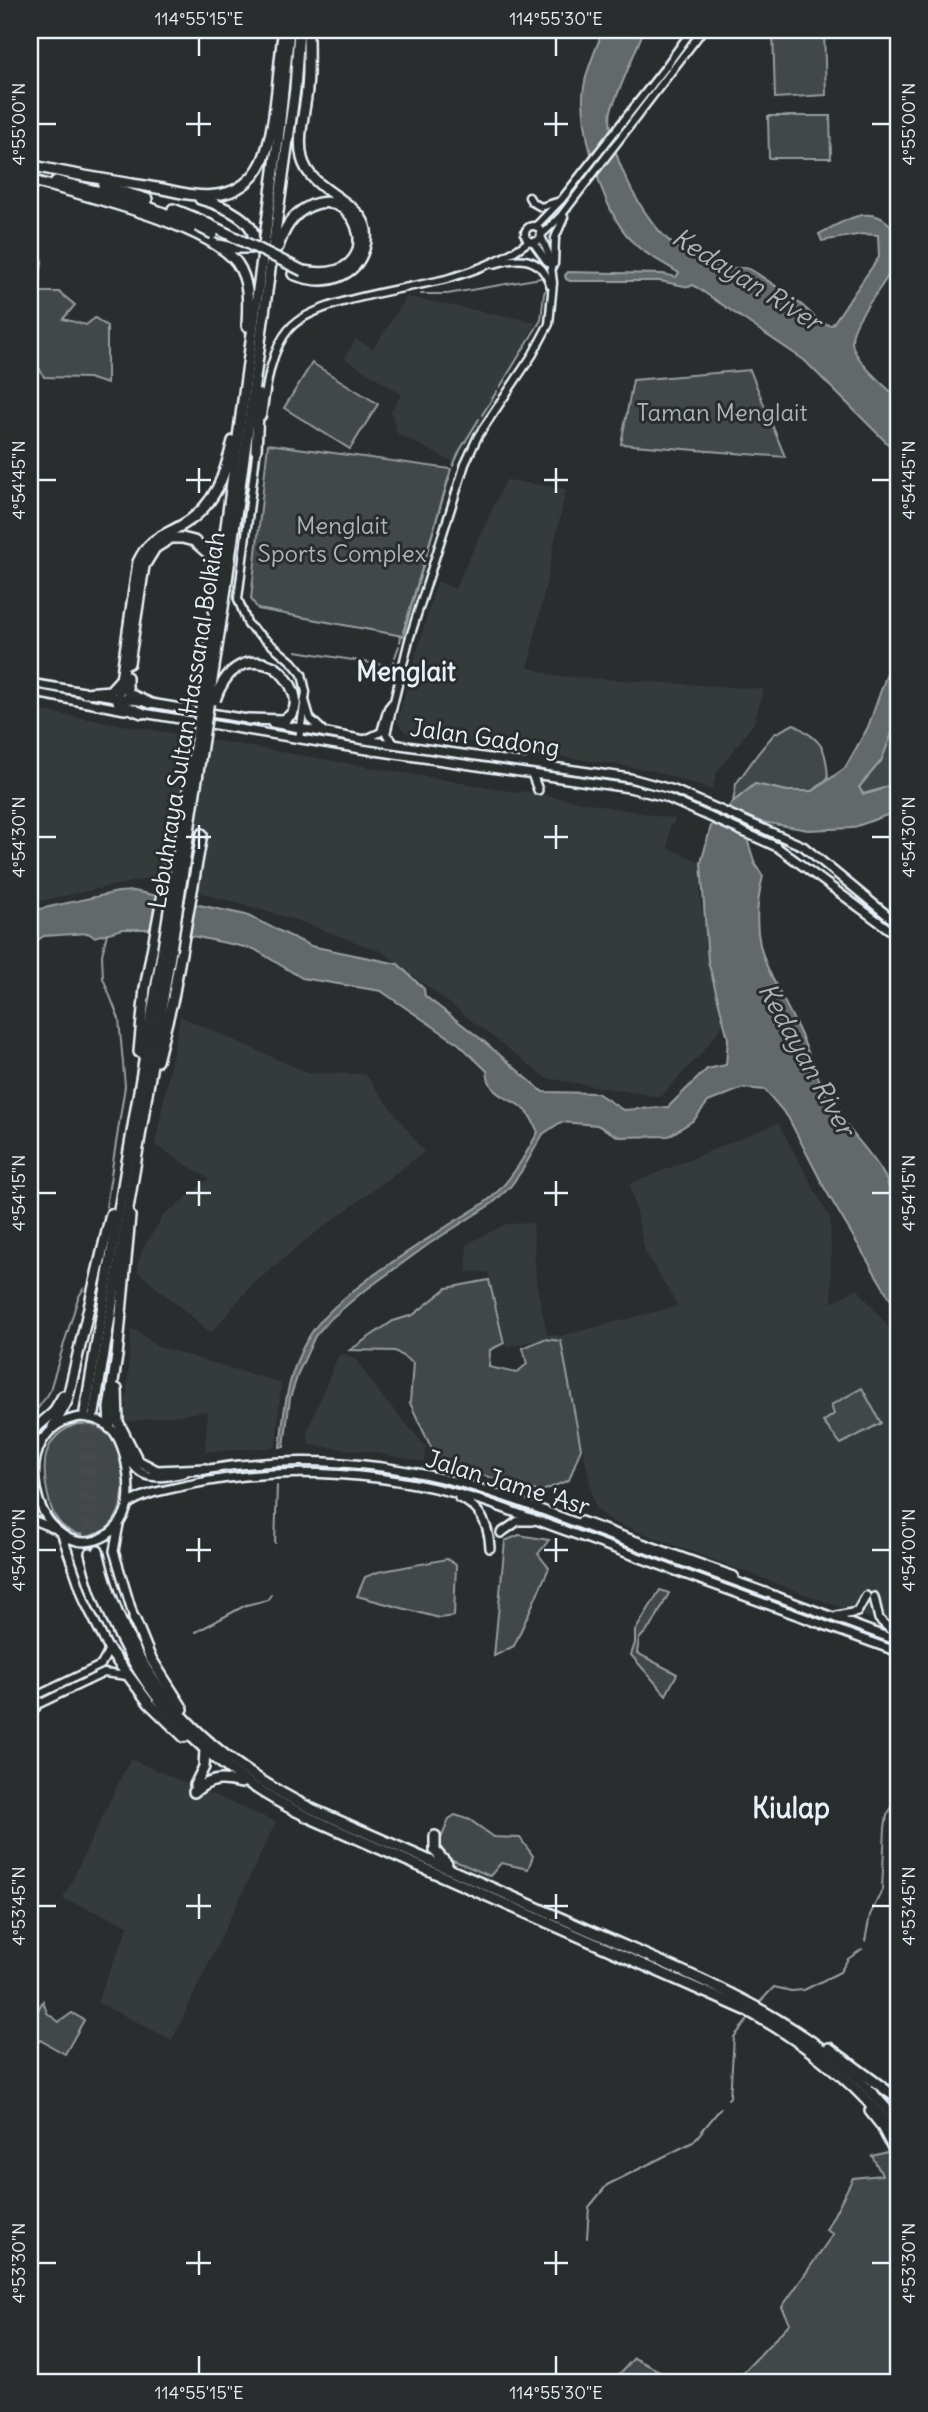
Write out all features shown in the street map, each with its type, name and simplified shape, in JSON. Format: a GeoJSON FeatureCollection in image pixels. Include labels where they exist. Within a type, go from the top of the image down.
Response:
{"type":"FeatureCollection","features":[{"type":"Feature","properties":{"kind":"highway"},"geometry":{"type":"LineString","coordinates":[[30,165],[175,191],[215,195],[230,192],[254,175],[262,161],[287,30]]}},
{"type":"Feature","properties":{"kind":"highway","name":"Lebuhraya Sultan Hassanal Bolkiah"},"geometry":{"type":"LineString","coordinates":[[287,30],[278,141],[244,383],[222,587],[206,730],[172,950],[89,1412],[136,1096],[172,950],[202,705],[222,587],[263,330],[295,89],[299,30]]}},
{"type":"Feature","properties":{"kind":"highway"},"geometry":{"type":"LineString","coordinates":[[44,168],[129,193],[303,271],[332,273],[345,267],[358,249],[358,226],[339,202],[315,182],[306,170],[301,151],[307,88],[308,30]]}},
{"type":"Feature","properties":{"kind":"highway"},"geometry":{"type":"LineString","coordinates":[[30,178],[135,210],[209,242],[245,249],[253,244],[253,234],[247,223],[223,207],[175,191]]}},
{"type":"Feature","properties":{"kind":"highway"},"geometry":{"type":"LineString","coordinates":[[30,178],[125,198],[199,223]]}},
{"type":"Feature","properties":{"kind":"highway"},"geometry":{"type":"LineString","coordinates":[[271,272],[282,235],[295,216],[319,203],[339,202]]}},
{"type":"Feature","properties":{"kind":"highway"},"geometry":{"type":"LineString","coordinates":[[209,242],[236,262],[245,280],[248,301],[244,383]]}},
{"type":"Feature","properties":{"kind":"highway"},"geometry":{"type":"LineString","coordinates":[[256,450],[263,330]]}},
{"type":"Feature","properties":{"kind":"highway"},"geometry":{"type":"LineString","coordinates":[[142,713],[119,704],[118,698],[138,562],[154,539],[191,519],[214,496],[224,477],[241,408]]}},
{"type":"Feature","properties":{"kind":"highway"},"geometry":{"type":"LineString","coordinates":[[149,703],[133,696],[127,687],[144,566],[148,557],[160,544],[172,538],[194,541],[209,555],[222,587]]}},
{"type":"Feature","properties":{"kind":"highway"},"geometry":{"type":"LineString","coordinates":[[206,730],[220,684],[230,671],[251,663],[274,667],[292,686],[295,698],[293,710],[288,719],[283,720],[248,719]]}},
{"type":"Feature","properties":{"kind":"highway"},"geometry":{"type":"LineString","coordinates":[[85,693],[110,691],[123,675]]}},
{"type":"Feature","properties":{"kind":"highway"},"geometry":{"type":"LineString","coordinates":[[136,1096],[143,1002],[174,830]]}},
{"type":"Feature","properties":{"kind":"highway"},"geometry":{"type":"LineString","coordinates":[[172,950],[194,879],[202,834]]}},
{"type":"Feature","properties":{"kind":"highway"},"geometry":{"type":"LineString","coordinates":[[53,1427],[67,1401],[126,1156]]}},
{"type":"Feature","properties":{"kind":"highway"},"geometry":{"type":"LineString","coordinates":[[111,1429],[109,1408],[130,1225],[132,1175]]}},
{"type":"Feature","properties":{"kind":"highway"},"geometry":{"type":"LineString","coordinates":[[117,1356],[117,1417],[138,1461],[150,1469],[162,1472],[206,1469]]}},
{"type":"Feature","properties":{"kind":"highway"},"geometry":{"type":"LineString","coordinates":[[30,1433],[57,1408],[76,1364]]}},
{"type":"Feature","properties":{"kind":"highway"},"geometry":{"type":"LineString","coordinates":[[250,1785],[214,1779],[195,1788],[204,1768],[204,1749],[160,1703],[134,1666],[106,1607],[94,1552],[110,1597],[142,1662],[164,1694],[205,1739],[252,1776],[279,1793],[730,1993],[828,2048],[898,2099]]}},
{"type":"Feature","properties":{"kind":"highway"},"geometry":{"type":"LineString","coordinates":[[134,1618],[150,1657],[205,1739]]}},
{"type":"Feature","properties":{"kind":"highway"},"geometry":{"type":"LineString","coordinates":[[109,1650],[149,1703],[174,1728],[250,1785],[308,1817],[725,2000],[780,2030],[831,2068],[867,2101],[898,2137]]}},
{"type":"Feature","properties":{"kind":"highway"},"geometry":{"type":"LineString","coordinates":[[408,1851],[426,1848],[435,1836],[433,1845],[439,1857],[463,1875]]}},
{"type":"Feature","properties":{"kind":"highway"},"geometry":{"type":"LineString","coordinates":[[791,2027],[857,2078],[898,2123]]}},
{"type":"Feature","properties":{"kind":"highway"},"geometry":{"type":"LineString","coordinates":[[831,2068],[881,2125],[898,2157]]}},
{"type":"Feature","properties":{"kind":"main road"},"geometry":{"type":"LineString","coordinates":[[551,268],[543,253],[525,232],[528,227],[536,226],[562,199],[692,30]]}},
{"type":"Feature","properties":{"kind":"main road"},"geometry":{"type":"LineString","coordinates":[[473,271],[550,228],[703,30]]}},
{"type":"Feature","properties":{"kind":"main road"},"geometry":{"type":"LineString","coordinates":[[529,197],[541,207],[562,199]]}},
{"type":"Feature","properties":{"kind":"main road"},"geometry":{"type":"LineString","coordinates":[[395,744],[386,734],[393,701],[465,464],[478,436],[545,334],[552,315],[555,238],[571,203]]}},
{"type":"Feature","properties":{"kind":"main road"},"geometry":{"type":"LineString","coordinates":[[536,226],[540,229],[548,251],[553,283]]}},
{"type":"Feature","properties":{"kind":"main road"},"geometry":{"type":"LineString","coordinates":[[299,739],[305,702],[305,682],[302,674],[292,662],[248,625],[238,599],[264,399],[282,339],[297,321],[317,309],[473,271],[510,259],[528,259],[544,272],[553,297]]}},
{"type":"Feature","properties":{"kind":"main road","name":"Jalan Gadong"},"geometry":{"type":"LineString","coordinates":[[30,682],[365,740],[527,763],[535,755],[547,766],[647,782],[691,796],[792,840],[816,855],[898,924]]}},
{"type":"Feature","properties":{"kind":"main road","name":"Jalan Gadong"},"geometry":{"type":"LineString","coordinates":[[30,692],[390,754],[644,791],[754,835],[792,856],[898,936]]}},
{"type":"Feature","properties":{"kind":"main road"},"geometry":{"type":"LineString","coordinates":[[365,740],[381,732],[388,708],[393,701]]}},
{"type":"Feature","properties":{"kind":"main road"},"geometry":{"type":"LineString","coordinates":[[305,702],[310,719],[325,733]]}},
{"type":"Feature","properties":{"kind":"main road"},"geometry":{"type":"LineString","coordinates":[[369,750],[370,761]]}},
{"type":"Feature","properties":{"kind":"main road"},"geometry":{"type":"LineString","coordinates":[[383,763],[386,755],[390,754]]}},
{"type":"Feature","properties":{"kind":"main road"},"geometry":{"type":"LineString","coordinates":[[532,774],[538,790],[545,776]]}},
{"type":"Feature","properties":{"kind":"main road"},"geometry":{"type":"LineString","coordinates":[[874,918],[880,910]]}},
{"type":"Feature","properties":{"kind":"main road"},"geometry":{"type":"LineString","coordinates":[[53,1528],[43,1509],[37,1488],[37,1452],[42,1438],[53,1427],[66,1420],[89,1418],[111,1429],[127,1468],[128,1505],[119,1524],[114,1551],[134,1618]]}},
{"type":"Feature","properties":{"kind":"main road","name":"Jalan Jame 'Asr"},"geometry":{"type":"LineString","coordinates":[[111,1429],[120,1437],[134,1467],[147,1476],[164,1477],[206,1469],[298,1462],[368,1465],[466,1485],[553,1515]]}},
{"type":"Feature","properties":{"kind":"main road"},"geometry":{"type":"LineString","coordinates":[[30,1441],[42,1438]]}},
{"type":"Feature","properties":{"kind":"main road"},"geometry":{"type":"LineString","coordinates":[[30,1462],[36,1470]]}},
{"type":"Feature","properties":{"kind":"main road","name":"Jalan Jame 'Asr"},"geometry":{"type":"LineString","coordinates":[[128,1505],[136,1499],[158,1492],[216,1480],[260,1475],[343,1475],[422,1486],[470,1497],[546,1523],[898,1652]]}},
{"type":"Feature","properties":{"kind":"main road"},"geometry":{"type":"LineString","coordinates":[[422,1486],[472,1505],[485,1522],[490,1548]]}},
{"type":"Feature","properties":{"kind":"main road"},"geometry":{"type":"LineString","coordinates":[[30,1499],[37,1488]]}},
{"type":"Feature","properties":{"kind":"main road"},"geometry":{"type":"LineString","coordinates":[[553,1515],[560,1523],[581,1531],[594,1541]]}},
{"type":"Feature","properties":{"kind":"main road"},"geometry":{"type":"LineString","coordinates":[[553,1515],[565,1515],[664,1549],[733,1575],[779,1597],[898,1639]]}},
{"type":"Feature","properties":{"kind":"main road"},"geometry":{"type":"LineString","coordinates":[[30,1519],[80,1542],[95,1540],[119,1524]]}},
{"type":"Feature","properties":{"kind":"main road"},"geometry":{"type":"LineString","coordinates":[[501,1533],[519,1521],[546,1523]]}},
{"type":"Feature","properties":{"kind":"main road"},"geometry":{"type":"LineString","coordinates":[[39,1704],[33,1695],[101,1665],[109,1650],[85,1602],[62,1535]]}},
{"type":"Feature","properties":{"kind":"main road"},"geometry":{"type":"LineString","coordinates":[[832,1617],[857,1612],[870,1597],[879,1619],[898,1639]]}},
{"type":"Feature","properties":{"kind":"main road"},"geometry":{"type":"LineString","coordinates":[[30,1710],[104,1674],[127,1676]]}},
{"type":"Feature","properties":{"kind":"shaded area"},"geometry":{"type":"Polygon","coordinates":[[[407,297],[536,322],[502,386],[455,463],[397,433],[391,411],[402,394],[344,358],[356,339],[373,349],[407,297]]]}},
{"type":"Feature","properties":{"kind":"shaded area"},"geometry":{"type":"Polygon","coordinates":[[[506,480],[566,489],[528,667],[555,676],[764,689],[754,723],[717,772],[712,790],[651,770],[406,733],[397,722],[437,581],[455,589],[506,480]]]}},
{"type":"Feature","properties":{"kind":"shaded area"},"geometry":{"type":"Polygon","coordinates":[[[30,709],[675,819],[673,825],[670,825],[668,848],[701,862],[700,897],[708,954],[724,1023],[700,1055],[660,1097],[546,1078],[383,952],[296,920],[150,878],[30,903],[30,709]]]}},
{"type":"Feature","properties":{"kind":"shaded area"},"geometry":{"type":"Polygon","coordinates":[[[180,1016],[308,1073],[365,1074],[424,1152],[302,1243],[251,1286],[211,1333],[138,1272],[138,1262],[144,1247],[163,1216],[209,1179],[155,1145],[180,1016]]]}},
{"type":"Feature","properties":{"kind":"shaded area"},"geometry":{"type":"Polygon","coordinates":[[[778,1123],[830,1218],[832,1303],[857,1288],[898,1339],[898,1629],[613,1522],[595,1508],[561,1340],[544,1339],[507,1347],[488,1272],[467,1272],[467,1244],[506,1224],[533,1223],[536,1281],[547,1334],[561,1336],[678,1306],[645,1252],[630,1184],[778,1123]]]}},
{"type":"Feature","properties":{"kind":"shaded area"},"geometry":{"type":"Polygon","coordinates":[[[131,1329],[138,1331],[156,1346],[281,1383],[276,1447],[205,1452],[208,1411],[125,1422],[131,1329]]]}},
{"type":"Feature","properties":{"kind":"shaded area"},"geometry":{"type":"Polygon","coordinates":[[[344,1353],[356,1360],[379,1393],[426,1447],[424,1462],[310,1445],[307,1432],[338,1356],[344,1353]]]}},
{"type":"Feature","properties":{"kind":"shaded area"},"geometry":{"type":"Polygon","coordinates":[[[130,1759],[276,1822],[172,2040],[97,2002],[129,1925],[63,1899],[130,1759]]]}},
{"type":"Feature","properties":{"kind":"green space"},"geometry":{"type":"Polygon","coordinates":[[[773,30],[824,30],[826,95],[775,98],[773,30]]]}},
{"type":"Feature","properties":{"kind":"green space"},"geometry":{"type":"Polygon","coordinates":[[[768,116],[830,116],[831,158],[769,158],[768,116]]]}},
{"type":"Feature","properties":{"kind":"green space"},"geometry":{"type":"Polygon","coordinates":[[[42,262],[39,292],[59,292],[75,305],[63,319],[86,325],[95,318],[107,326],[107,384],[88,378],[44,377],[30,352],[30,278],[42,262]]]}},
{"type":"Feature","properties":{"kind":"green space"},"geometry":{"type":"Polygon","coordinates":[[[312,363],[378,404],[350,449],[284,408],[312,363]]]}},
{"type":"Feature","properties":{"kind":"green space","name":"Taman Menglait"},"geometry":{"type":"Polygon","coordinates":[[[750,370],[785,457],[621,444],[633,380],[750,370]]]}},
{"type":"Feature","properties":{"kind":"green space","name":"Menglait Sports Complex"},"geometry":{"type":"Polygon","coordinates":[[[268,444],[451,469],[403,636],[258,609],[251,599],[268,444]]]}},
{"type":"Feature","properties":{"kind":"green space"},"geometry":{"type":"Polygon","coordinates":[[[898,718],[898,779],[888,787],[863,794],[859,787],[881,761],[898,718]]]}},
{"type":"Feature","properties":{"kind":"green space"},"geometry":{"type":"Polygon","coordinates":[[[794,724],[820,745],[826,758],[828,778],[813,791],[787,791],[755,784],[733,802],[736,784],[759,752],[774,734],[794,724]]]}},
{"type":"Feature","properties":{"kind":"green space"},"geometry":{"type":"Polygon","coordinates":[[[489,1280],[504,1343],[490,1350],[489,1367],[516,1373],[527,1364],[523,1348],[544,1339],[561,1341],[581,1448],[569,1480],[540,1492],[438,1462],[410,1403],[413,1363],[395,1351],[350,1350],[393,1321],[413,1315],[447,1288],[489,1280]]]}},
{"type":"Feature","properties":{"kind":"green space"},"geometry":{"type":"Polygon","coordinates":[[[862,1388],[881,1423],[841,1444],[823,1422],[834,1414],[831,1405],[862,1388]]]}},
{"type":"Feature","properties":{"kind":"green space"},"geometry":{"type":"Polygon","coordinates":[[[77,1424],[100,1428],[107,1433],[116,1445],[121,1461],[124,1479],[118,1514],[109,1527],[96,1534],[78,1534],[60,1523],[54,1514],[47,1491],[45,1467],[49,1446],[55,1437],[77,1424]]]}},
{"type":"Feature","properties":{"kind":"green space"},"geometry":{"type":"Polygon","coordinates":[[[519,1535],[549,1540],[538,1554],[549,1568],[514,1646],[494,1656],[505,1541],[519,1535]]]}},
{"type":"Feature","properties":{"kind":"green space"},"geometry":{"type":"Polygon","coordinates":[[[447,1559],[456,1565],[454,1616],[439,1618],[357,1596],[365,1577],[447,1559]]]}},
{"type":"Feature","properties":{"kind":"green space"},"geometry":{"type":"Polygon","coordinates":[[[660,1590],[669,1593],[653,1624],[639,1639],[637,1653],[677,1674],[666,1695],[631,1655],[635,1631],[660,1590]]]}},
{"type":"Feature","properties":{"kind":"green space"},"geometry":{"type":"Polygon","coordinates":[[[455,1815],[470,1820],[494,1837],[520,1838],[533,1856],[528,1869],[501,1863],[490,1876],[448,1858],[439,1844],[449,1819],[455,1815]]]}},
{"type":"Feature","properties":{"kind":"green space"},"geometry":{"type":"Polygon","coordinates":[[[43,2001],[47,2013],[59,2022],[72,2013],[84,2020],[65,2054],[40,2040],[30,2051],[30,2024],[43,2001]]]}},
{"type":"Feature","properties":{"kind":"green space"},"geometry":{"type":"Polygon","coordinates":[[[891,2151],[898,2170],[898,2382],[734,2382],[790,2323],[782,2307],[833,2234],[826,2230],[853,2178],[882,2175],[872,2156],[891,2151]]]}},
{"type":"Feature","properties":{"kind":"green space"},"geometry":{"type":"Polygon","coordinates":[[[634,2358],[681,2382],[612,2382],[634,2358]]]}},
{"type":"Feature","properties":{"kind":"water","name":"Kedayan River"},"geometry":{"type":"Polygon","coordinates":[[[603,30],[644,30],[611,110],[611,127],[620,165],[630,186],[653,223],[679,249],[717,267],[749,269],[798,302],[818,320],[832,325],[879,257],[878,235],[863,234],[822,241],[819,234],[862,215],[879,217],[890,225],[897,250],[894,263],[888,277],[854,329],[852,341],[853,348],[863,364],[898,398],[898,454],[804,360],[693,285],[689,287],[660,281],[566,279],[568,272],[663,274],[676,277],[679,273],[643,251],[626,234],[606,200],[592,159],[583,93],[603,30]]]}},
{"type":"Feature","properties":{"kind":"water","name":"Kedayan River"},"geometry":{"type":"Polygon","coordinates":[[[898,642],[898,718],[881,761],[859,787],[863,794],[868,793],[898,779],[898,811],[852,828],[808,830],[757,821],[748,842],[755,864],[763,876],[757,922],[764,958],[826,1094],[880,1169],[898,1212],[898,1312],[825,1189],[788,1117],[765,1090],[743,1088],[708,1102],[694,1120],[669,1136],[619,1137],[597,1125],[561,1122],[543,1134],[510,1187],[493,1203],[429,1244],[360,1294],[315,1336],[290,1398],[284,1447],[280,1447],[285,1403],[292,1375],[310,1335],[337,1304],[355,1289],[492,1197],[512,1175],[538,1132],[532,1119],[521,1107],[492,1088],[487,1071],[459,1044],[381,991],[302,978],[254,949],[151,929],[123,929],[94,937],[88,933],[44,936],[30,945],[30,911],[134,891],[246,915],[311,946],[398,964],[424,989],[425,996],[543,1092],[597,1093],[623,1110],[668,1107],[707,1069],[726,1065],[728,1038],[708,961],[701,863],[711,826],[733,802],[755,784],[787,791],[813,791],[845,768],[868,727],[898,642]]]}},
{"type":"Feature","properties":{"kind":"waterway"},"geometry":{"type":"LineString","coordinates":[[421,294],[447,294],[541,278]]}},
{"type":"Feature","properties":{"kind":"waterway"},"geometry":{"type":"LineString","coordinates":[[500,387],[541,320],[546,290]]}},
{"type":"Feature","properties":{"kind":"waterway"},"geometry":{"type":"LineString","coordinates":[[482,415],[497,391]]}},
{"type":"Feature","properties":{"kind":"waterway"},"geometry":{"type":"LineString","coordinates":[[453,466],[479,419]]}},
{"type":"Feature","properties":{"kind":"waterway"},"geometry":{"type":"LineString","coordinates":[[403,632],[449,478]]}},
{"type":"Feature","properties":{"kind":"waterway"},"geometry":{"type":"LineString","coordinates":[[400,642],[401,637]]}},
{"type":"Feature","properties":{"kind":"waterway"},"geometry":{"type":"LineString","coordinates":[[395,657],[399,646]]}},
{"type":"Feature","properties":{"kind":"waterway"},"geometry":{"type":"LineString","coordinates":[[296,651],[390,666],[394,661]]}},
{"type":"Feature","properties":{"kind":"waterway"},"geometry":{"type":"LineString","coordinates":[[106,1207],[125,1086],[119,1019],[103,978],[102,955],[107,933]]}},
{"type":"Feature","properties":{"kind":"waterway"},"geometry":{"type":"LineString","coordinates":[[30,1419],[49,1393],[78,1298],[84,1288]]}},
{"type":"Feature","properties":{"kind":"waterway"},"geometry":{"type":"LineString","coordinates":[[275,1543],[277,1486]]}},
{"type":"Feature","properties":{"kind":"waterway"},"geometry":{"type":"LineString","coordinates":[[196,1632],[246,1605],[267,1600],[271,1595]]}},
{"type":"Feature","properties":{"kind":"waterway"},"geometry":{"type":"LineString","coordinates":[[865,1941],[870,1915],[882,1890],[885,1828],[887,1815],[892,1807]]}},
{"type":"Feature","properties":{"kind":"waterway"},"geometry":{"type":"LineString","coordinates":[[759,2003],[774,1987],[791,1991],[804,1990],[840,1972],[848,1959],[862,1949]]}},
{"type":"Feature","properties":{"kind":"waterway"},"geometry":{"type":"LineString","coordinates":[[728,2099],[734,2037],[747,2021]]}},
{"type":"Feature","properties":{"kind":"waterway"},"geometry":{"type":"LineString","coordinates":[[587,2238],[589,2207],[607,2185],[693,2142],[721,2108]]}},
{"type":"Feature","properties":{"kind":"tunnel"},"geometry":{"type":"LineString","coordinates":[[85,1412],[81,1476],[90,1553]]}},
{"type":"Feature","properties":{"kind":"tunnel"},"geometry":{"type":"LineString","coordinates":[[94,1413],[92,1477],[98,1551]]}},
{"type":"Feature","properties":{"kind":"district","name":"Menglait"},"geometry":{"type":"Point","coordinates":[406,671]}},
{"type":"Feature","properties":{"kind":"district","name":"Kiulap"},"geometry":{"type":"Point","coordinates":[791,1808]}}]}
